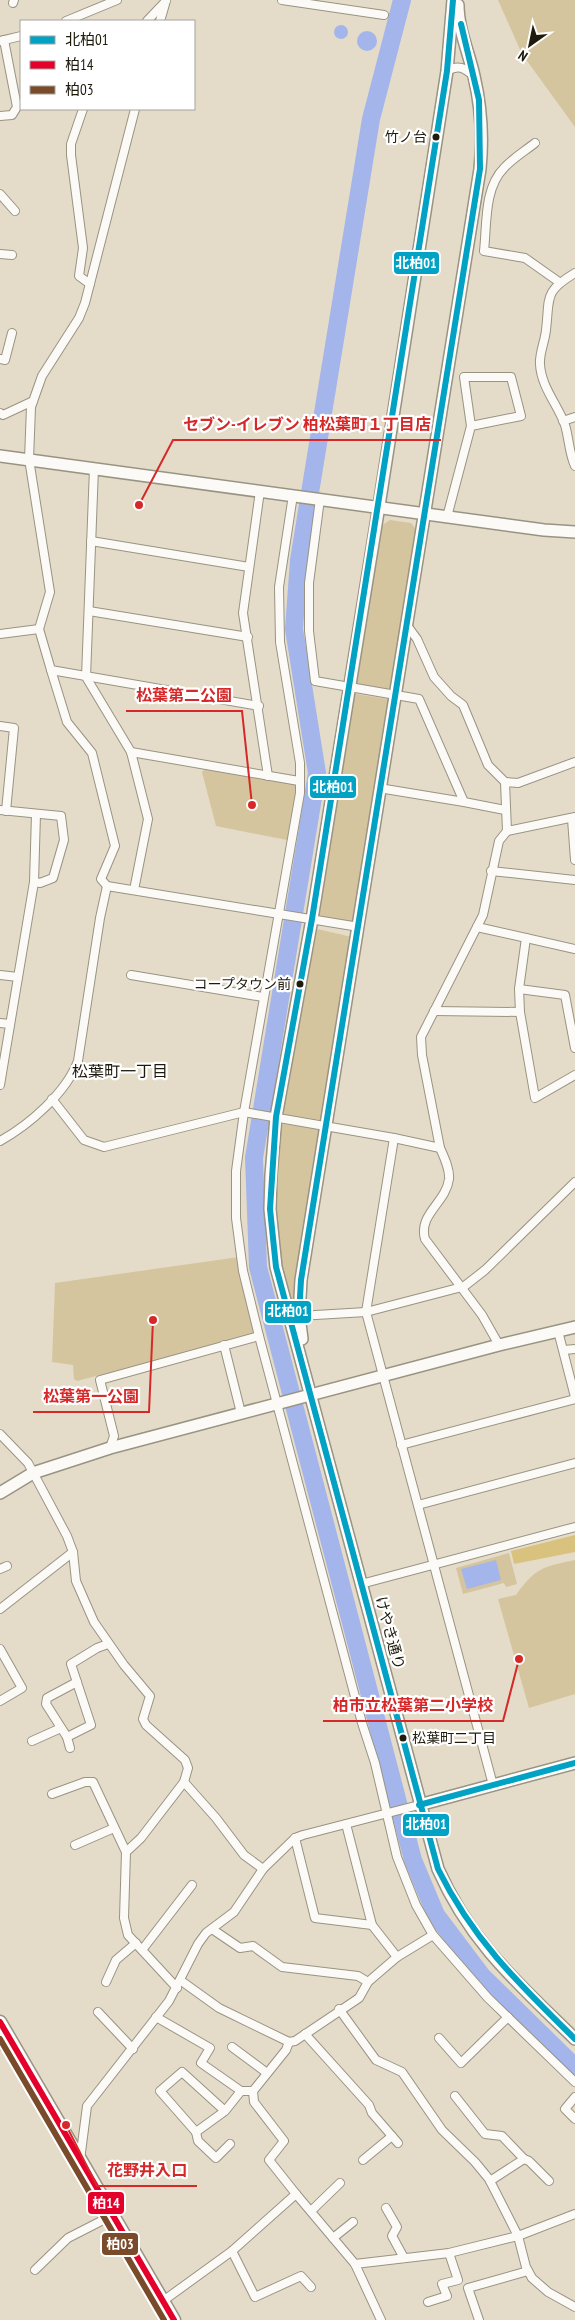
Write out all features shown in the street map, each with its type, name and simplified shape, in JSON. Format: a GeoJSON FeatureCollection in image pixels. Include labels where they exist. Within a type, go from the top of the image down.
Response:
{"type":"FeatureCollection","features":[{"type":"Feature","properties":{"kind":"main road"},"geometry":{"type":"LineString","coordinates":[[0,2022],[174,2320]]}},
{"type":"Feature","properties":{"kind":"street"},"geometry":{"type":"LineString","coordinates":[[68,20],[117,0]]}},
{"type":"Feature","properties":{"kind":"street"},"geometry":{"type":"LineString","coordinates":[[282,0],[384,16]]}},
{"type":"Feature","properties":{"kind":"street"},"geometry":{"type":"LineString","coordinates":[[311,1395],[276,1267],[271,1227],[272,1116],[349,688],[379,506],[447,71],[453,0]]}},
{"type":"Feature","properties":{"kind":"street"},"geometry":{"type":"LineString","coordinates":[[311,1395],[299,1316],[301,1280],[480,169],[481,125],[474,76],[463,36],[458,0]]}},
{"type":"Feature","properties":{"kind":"street"},"geometry":{"type":"LineString","coordinates":[[148,20],[167,1]]}},
{"type":"Feature","properties":{"kind":"street"},"geometry":{"type":"LineString","coordinates":[[160,20],[167,1]]}},
{"type":"Feature","properties":{"kind":"street"},"geometry":{"type":"LineString","coordinates":[[0,116],[12,115],[17,107],[2,40],[20,36]]}},
{"type":"Feature","properties":{"kind":"street"},"geometry":{"type":"LineString","coordinates":[[447,71],[454,67],[461,67],[474,76]]}},
{"type":"Feature","properties":{"kind":"street"},"geometry":{"type":"LineString","coordinates":[[83,110],[71,144],[71,155],[76,184],[76,206],[83,248],[79,276],[90,284]]}},
{"type":"Feature","properties":{"kind":"street"},"geometry":{"type":"LineString","coordinates":[[0,1141],[23,1128],[52,1099],[73,1073],[78,1061],[106,886],[101,879],[116,846],[92,753],[67,722],[39,629],[50,592],[29,459],[32,401],[42,376],[79,318],[90,284],[135,110]]}},
{"type":"Feature","properties":{"kind":"street"},"geometry":{"type":"LineString","coordinates":[[535,143],[504,168],[495,180],[491,190],[484,251],[525,258],[560,282]]}},
{"type":"Feature","properties":{"kind":"street"},"geometry":{"type":"LineString","coordinates":[[0,194],[14,211]]}},
{"type":"Feature","properties":{"kind":"street"},"geometry":{"type":"LineString","coordinates":[[0,254],[12,255]]}},
{"type":"Feature","properties":{"kind":"street"},"geometry":{"type":"LineString","coordinates":[[574,461],[563,421],[551,400],[540,364],[546,329],[546,309],[551,294],[560,282],[575,273]]}},
{"type":"Feature","properties":{"kind":"street"},"geometry":{"type":"LineString","coordinates":[[0,359],[5,360],[12,333]]}},
{"type":"Feature","properties":{"kind":"street"},"geometry":{"type":"LineString","coordinates":[[447,517],[471,426],[464,377],[511,377],[521,416],[471,426]]}},
{"type":"Feature","properties":{"kind":"street"},"geometry":{"type":"LineString","coordinates":[[0,413],[3,415],[32,401]]}},
{"type":"Feature","properties":{"kind":"street"},"geometry":{"type":"LineString","coordinates":[[563,421],[575,418]]}},
{"type":"Feature","properties":{"kind":"street"},"geometry":{"type":"LineString","coordinates":[[1,454],[447,517],[544,530],[575,532]]}},
{"type":"Feature","properties":{"kind":"street"},"geometry":{"type":"LineString","coordinates":[[94,468],[86,678],[131,752],[148,818],[134,890]]}},
{"type":"Feature","properties":{"kind":"street"},"geometry":{"type":"LineString","coordinates":[[260,491],[244,613],[268,776]]}},
{"type":"Feature","properties":{"kind":"street"},"geometry":{"type":"LineString","coordinates":[[296,496],[279,587],[280,633],[300,763],[300,793],[236,1171],[236,1218],[243,1271],[259,1336],[279,1403],[390,1813],[397,1857],[405,1881],[433,1935],[488,1998],[575,2082]]}},
{"type":"Feature","properties":{"kind":"street"},"geometry":{"type":"LineString","coordinates":[[318,498],[309,583],[309,631],[315,681],[419,700],[464,802]]}},
{"type":"Feature","properties":{"kind":"street"},"geometry":{"type":"LineString","coordinates":[[91,541],[249,567]]}},
{"type":"Feature","properties":{"kind":"street"},"geometry":{"type":"LineString","coordinates":[[89,611],[248,637]]}},
{"type":"Feature","properties":{"kind":"street"},"geometry":{"type":"LineString","coordinates":[[406,624],[417,639],[434,676],[451,696],[463,705],[488,766],[505,782],[518,782],[574,764]]}},
{"type":"Feature","properties":{"kind":"street"},"geometry":{"type":"LineString","coordinates":[[0,634],[39,629]]}},
{"type":"Feature","properties":{"kind":"street"},"geometry":{"type":"LineString","coordinates":[[51,670],[86,678],[258,706]]}},
{"type":"Feature","properties":{"kind":"street"},"geometry":{"type":"LineString","coordinates":[[0,726],[14,728],[3,811],[61,816],[64,840],[53,878],[40,883],[34,882]]}},
{"type":"Feature","properties":{"kind":"street"},"geometry":{"type":"LineString","coordinates":[[131,752],[299,781]]}},
{"type":"Feature","properties":{"kind":"street"},"geometry":{"type":"LineString","coordinates":[[505,782],[507,831]]}},
{"type":"Feature","properties":{"kind":"street"},"geometry":{"type":"LineString","coordinates":[[379,788],[505,810]]}},
{"type":"Feature","properties":{"kind":"street"},"geometry":{"type":"LineString","coordinates":[[0,1085],[34,882],[36,814]]}},
{"type":"Feature","properties":{"kind":"street"},"geometry":{"type":"LineString","coordinates":[[499,1345],[487,1323],[425,1239],[422,1229],[444,1191],[449,1178],[446,1161],[440,1148],[422,1055],[421,1037],[482,915],[499,840],[507,831],[573,818],[575,860]]}},
{"type":"Feature","properties":{"kind":"street"},"geometry":{"type":"LineString","coordinates":[[492,871],[575,880]]}},
{"type":"Feature","properties":{"kind":"street"},"geometry":{"type":"LineString","coordinates":[[106,886],[359,927]]}},
{"type":"Feature","properties":{"kind":"street"},"geometry":{"type":"LineString","coordinates":[[477,927],[575,949]]}},
{"type":"Feature","properties":{"kind":"street"},"geometry":{"type":"LineString","coordinates":[[526,938],[519,989],[520,1012],[535,1098],[575,1075]]}},
{"type":"Feature","properties":{"kind":"street"},"geometry":{"type":"LineString","coordinates":[[0,975],[18,977]]}},
{"type":"Feature","properties":{"kind":"street"},"geometry":{"type":"LineString","coordinates":[[131,975],[264,997]]}},
{"type":"Feature","properties":{"kind":"street"},"geometry":{"type":"LineString","coordinates":[[519,989],[565,995],[575,1048]]}},
{"type":"Feature","properties":{"kind":"street"},"geometry":{"type":"LineString","coordinates":[[434,1011],[520,1012]]}},
{"type":"Feature","properties":{"kind":"street"},"geometry":{"type":"LineString","coordinates":[[0,1023],[10,1024]]}},
{"type":"Feature","properties":{"kind":"street"},"geometry":{"type":"LineString","coordinates":[[52,1099],[84,1140],[104,1147],[247,1113],[394,1138],[440,1148]]}},
{"type":"Feature","properties":{"kind":"street"},"geometry":{"type":"LineString","coordinates":[[394,1138],[366,1312],[493,1785]]}},
{"type":"Feature","properties":{"kind":"street"},"geometry":{"type":"LineString","coordinates":[[299,1316],[366,1312],[462,1288],[485,1270],[575,1182]]}},
{"type":"Feature","properties":{"kind":"street"},"geometry":{"type":"LineString","coordinates":[[0,1493],[33,1473],[110,1448],[499,1345],[575,1327]]}},
{"type":"Feature","properties":{"kind":"street"},"geometry":{"type":"LineString","coordinates":[[401,1445],[575,1398],[558,1331]]}},
{"type":"Feature","properties":{"kind":"street"},"geometry":{"type":"LineString","coordinates":[[110,1448],[114,1436],[100,1380],[259,1336]]}},
{"type":"Feature","properties":{"kind":"street"},"geometry":{"type":"LineString","coordinates":[[224,1345],[242,1413]]}},
{"type":"Feature","properties":{"kind":"street"},"geometry":{"type":"LineString","coordinates":[[564,1350],[575,1349]]}},
{"type":"Feature","properties":{"kind":"street","name":"けやき通り"},"geometry":{"type":"LineString","coordinates":[[311,1395],[361,1584],[414,1806],[438,1869],[454,1902],[472,1932],[501,1967],[575,2039]]}},
{"type":"Feature","properties":{"kind":"street"},"geometry":{"type":"LineString","coordinates":[[0,1434],[22,1456],[33,1473],[74,1552],[76,1581],[94,1622],[124,1665],[147,1690],[150,1696],[143,1720],[146,1725],[185,1760],[188,1768],[184,1782],[141,1838],[126,1852]]}},
{"type":"Feature","properties":{"kind":"street"},"geometry":{"type":"LineString","coordinates":[[418,1505],[575,1463]]}},
{"type":"Feature","properties":{"kind":"street"},"geometry":{"type":"LineString","coordinates":[[361,1584],[575,1527]]}},
{"type":"Feature","properties":{"kind":"street"},"geometry":{"type":"LineString","coordinates":[[0,1609],[74,1552]]}},
{"type":"Feature","properties":{"kind":"street"},"geometry":{"type":"LineString","coordinates":[[66,1737],[91,1726],[71,1664],[108,1644]]}},
{"type":"Feature","properties":{"kind":"street"},"geometry":{"type":"LineString","coordinates":[[0,1649],[22,1688],[0,1701]]}},
{"type":"Feature","properties":{"kind":"street"},"geometry":{"type":"LineString","coordinates":[[70,1748],[66,1737],[46,1704],[47,1698],[77,1682]]}},
{"type":"Feature","properties":{"kind":"street"},"geometry":{"type":"LineString","coordinates":[[32,1741],[61,1728]]}},
{"type":"Feature","properties":{"kind":"street"},"geometry":{"type":"LineString","coordinates":[[80,2160],[87,2106],[133,2049],[177,1988],[198,1944],[212,1929],[234,1912],[263,1869],[295,1838],[575,1763]]}},
{"type":"Feature","properties":{"kind":"street"},"geometry":{"type":"LineString","coordinates":[[52,1794],[85,1782],[93,1782],[126,1852],[124,1918],[128,1935],[177,1988]]}},
{"type":"Feature","properties":{"kind":"street"},"geometry":{"type":"LineString","coordinates":[[184,1782],[216,1818],[244,1855],[263,1869]]}},
{"type":"Feature","properties":{"kind":"street"},"geometry":{"type":"LineString","coordinates":[[346,1824],[372,1925],[397,1957]]}},
{"type":"Feature","properties":{"kind":"street"},"geometry":{"type":"LineString","coordinates":[[75,1844],[114,1828]]}},
{"type":"Feature","properties":{"kind":"street"},"geometry":{"type":"LineString","coordinates":[[295,1838],[315,1918],[372,1925]]}},
{"type":"Feature","properties":{"kind":"street"},"geometry":{"type":"LineString","coordinates":[[142,1950],[192,1885]]}},
{"type":"Feature","properties":{"kind":"street"},"geometry":{"type":"LineString","coordinates":[[212,1929],[240,1948],[253,1946],[282,1967],[358,1976],[368,1982]]}},
{"type":"Feature","properties":{"kind":"street"},"geometry":{"type":"LineString","coordinates":[[381,2320],[355,2264],[269,2160],[284,2141],[254,2102],[253,2091],[286,2050],[289,2042],[305,2034],[339,2009],[359,1998],[368,1982],[397,1957],[433,1935]]}},
{"type":"Feature","properties":{"kind":"street"},"geometry":{"type":"LineString","coordinates":[[106,1982],[116,1960],[136,1943]]}},
{"type":"Feature","properties":{"kind":"street"},"geometry":{"type":"LineString","coordinates":[[180,1980],[219,2008],[289,2042]]}},
{"type":"Feature","properties":{"kind":"street"},"geometry":{"type":"LineString","coordinates":[[339,2009],[376,2060],[402,2072],[442,2130],[475,2162],[490,2181],[518,2236],[528,2271],[532,2278],[548,2292],[575,2307]]}},
{"type":"Feature","properties":{"kind":"street"},"geometry":{"type":"LineString","coordinates":[[98,2012],[133,2049]]}},
{"type":"Feature","properties":{"kind":"street"},"geometry":{"type":"LineString","coordinates":[[156,2017],[210,2048],[200,2063],[241,2091],[253,2091]]}},
{"type":"Feature","properties":{"kind":"street"},"geometry":{"type":"LineString","coordinates":[[439,2038],[461,2063],[508,2017]]}},
{"type":"Feature","properties":{"kind":"street"},"geometry":{"type":"LineString","coordinates":[[305,2034],[369,2105],[372,2113],[398,2143]]}},
{"type":"Feature","properties":{"kind":"street"},"geometry":{"type":"LineString","coordinates":[[0,2045],[17,2050]]}},
{"type":"Feature","properties":{"kind":"street"},"geometry":{"type":"LineString","coordinates":[[232,2047],[267,2073]]}},
{"type":"Feature","properties":{"kind":"street"},"geometry":{"type":"LineString","coordinates":[[226,2111],[182,2072],[160,2091],[196,2132],[198,2141],[216,2158],[230,2144]]}},
{"type":"Feature","properties":{"kind":"street"},"geometry":{"type":"LineString","coordinates":[[196,2132],[226,2111],[241,2091]]}},
{"type":"Feature","properties":{"kind":"street"},"geometry":{"type":"LineString","coordinates":[[455,2096],[485,2134],[502,2136],[549,2181]]}},
{"type":"Feature","properties":{"kind":"street"},"geometry":{"type":"LineString","coordinates":[[575,2097],[565,2109],[575,2119]]}},
{"type":"Feature","properties":{"kind":"street"},"geometry":{"type":"LineString","coordinates":[[363,2160],[392,2136]]}},
{"type":"Feature","properties":{"kind":"street"},"geometry":{"type":"LineString","coordinates":[[490,2181],[524,2159]]}},
{"type":"Feature","properties":{"kind":"street"},"geometry":{"type":"LineString","coordinates":[[310,2211],[340,2183]]}},
{"type":"Feature","properties":{"kind":"street"},"geometry":{"type":"LineString","coordinates":[[163,2301],[232,2251],[296,2194]]}},
{"type":"Feature","properties":{"kind":"street"},"geometry":{"type":"LineString","coordinates":[[386,2208],[397,2227],[392,2236],[404,2258]]}},
{"type":"Feature","properties":{"kind":"street"},"geometry":{"type":"LineString","coordinates":[[355,2264],[449,2253],[518,2236],[575,2214]]}},
{"type":"Feature","properties":{"kind":"street"},"geometry":{"type":"LineString","coordinates":[[35,2270],[68,2238],[113,2215]]}},
{"type":"Feature","properties":{"kind":"street"},"geometry":{"type":"LineString","coordinates":[[333,2238],[352,2222]]}},
{"type":"Feature","properties":{"kind":"street"},"geometry":{"type":"LineString","coordinates":[[232,2251],[255,2297],[301,2276],[311,2287]]}},
{"type":"Feature","properties":{"kind":"street"},"geometry":{"type":"LineString","coordinates":[[428,2302],[447,2296],[442,2284],[458,2280],[449,2253]]}},
{"type":"Feature","properties":{"kind":"street"},"geometry":{"type":"LineString","coordinates":[[479,2320],[468,2288],[528,2271]]}},
{"type":"Feature","properties":{"kind":"shaded area"},"geometry":{"type":"Polygon","coordinates":[[[498,0],[575,0],[575,127],[522,54],[498,0]]]}},
{"type":"Feature","properties":{"kind":"shaded area"},"geometry":{"type":"Polygon","coordinates":[[[390,520],[411,523],[418,532],[392,688],[389,690],[357,685],[355,682],[381,526],[390,520]]]}},
{"type":"Feature","properties":{"kind":"shaded area"},"geometry":{"type":"Polygon","coordinates":[[[356,694],[387,699],[390,702],[355,919],[352,922],[318,916],[316,913],[352,696],[356,694]]]}},
{"type":"Feature","properties":{"kind":"shaded area"},"geometry":{"type":"Polygon","coordinates":[[[205,769],[297,785],[287,840],[216,826],[202,772],[205,769]]]}},
{"type":"Feature","properties":{"kind":"shaded area"},"geometry":{"type":"Polygon","coordinates":[[[317,929],[352,937],[323,1118],[320,1120],[285,1115],[283,1111],[313,931],[317,929]]]}},
{"type":"Feature","properties":{"kind":"shaded area"},"geometry":{"type":"Polygon","coordinates":[[[284,1124],[318,1129],[321,1133],[295,1307],[293,1309],[284,1279],[276,1209],[278,1143],[280,1126],[284,1124]]]}},
{"type":"Feature","properties":{"kind":"shaded area"},"geometry":{"type":"Polygon","coordinates":[[[239,1257],[255,1334],[77,1381],[74,1379],[73,1365],[52,1362],[55,1283],[239,1257]]]}},
{"type":"Feature","properties":{"kind":"shaded area"},"geometry":{"type":"Polygon","coordinates":[[[575,1535],[575,1552],[514,1564],[511,1551],[575,1535]]]}},
{"type":"Feature","properties":{"kind":"shaded area"},"geometry":{"type":"Polygon","coordinates":[[[509,1553],[517,1584],[506,1587],[504,1583],[463,1594],[456,1568],[509,1553]]]}},
{"type":"Feature","properties":{"kind":"shaded area"},"geometry":{"type":"Polygon","coordinates":[[[575,1560],[575,1694],[529,1708],[498,1599],[516,1595],[535,1573],[555,1564],[575,1560]]]}},
{"type":"Feature","properties":{"kind":"water"},"geometry":{"type":"Polygon","coordinates":[[[338,25],[344,25],[348,32],[344,39],[338,39],[334,35],[334,29],[338,25]]]}},
{"type":"Feature","properties":{"kind":"water"},"geometry":{"type":"Polygon","coordinates":[[[367,31],[374,34],[377,41],[374,48],[367,51],[360,48],[357,41],[360,34],[367,31]]]}},
{"type":"Feature","properties":{"kind":"water"},"geometry":{"type":"Polygon","coordinates":[[[496,1560],[501,1580],[467,1589],[461,1569],[496,1560]]]}},
{"type":"Feature","properties":{"kind":"waterway"},"geometry":{"type":"LineString","coordinates":[[402,0],[371,119],[299,560],[294,629],[317,773],[254,1158],[258,1267],[413,1860],[436,1915],[482,1976],[575,2067]]}},
{"type":"Feature","properties":{"kind":"transit line","name":"北柏01"},"geometry":{"type":"LineString","coordinates":[[453,0],[447,71],[312,919],[276,1117],[270,1209],[276,1267],[438,1869],[466,1918],[482,1939],[516,1980],[575,2039]]}},
{"type":"Feature","properties":{"kind":"transit line","name":"北柏01"},"geometry":{"type":"LineString","coordinates":[[299,1315],[301,1280],[480,169],[479,100],[461,24]]}},
{"type":"Feature","properties":{"kind":"transit line","name":"北柏01"},"geometry":{"type":"LineString","coordinates":[[419,1805],[575,1763]]}},
{"type":"Feature","properties":{"kind":"transit line","name":"柏14"},"geometry":{"type":"LineString","coordinates":[[0,2022],[174,2320]]}},
{"type":"Feature","properties":{"kind":"transit line","name":"柏03"},"geometry":{"type":"LineString","coordinates":[[0,2039],[164,2320]]}},
{"type":"Feature","properties":{"kind":"place","name":"竹ノ台"},"geometry":{"type":"Point","coordinates":[436,137]}},
{"type":"Feature","properties":{"kind":"place","name":"セブン-イレブン 柏松葉町１丁目店"},"geometry":{"type":"Point","coordinates":[139,505]}},
{"type":"Feature","properties":{"kind":"place","name":"松葉第二公園"},"geometry":{"type":"Point","coordinates":[252,805]}},
{"type":"Feature","properties":{"kind":"place","name":"コープタウン前"},"geometry":{"type":"Point","coordinates":[300,984]}},
{"type":"Feature","properties":{"kind":"place","name":"松葉第一公園"},"geometry":{"type":"Point","coordinates":[153,1320]}},
{"type":"Feature","properties":{"kind":"place","name":"柏市立松葉第二小学校"},"geometry":{"type":"Point","coordinates":[519,1659]}},
{"type":"Feature","properties":{"kind":"place","name":"松葉町二丁目"},"geometry":{"type":"Point","coordinates":[403,1738]}},
{"type":"Feature","properties":{"kind":"place","name":"花野井入口"},"geometry":{"type":"Point","coordinates":[66,2125]}},
{"type":"Feature","properties":{"kind":"district","name":"松葉町一丁目"},"geometry":{"type":"Point","coordinates":[120,1071]}}]}
